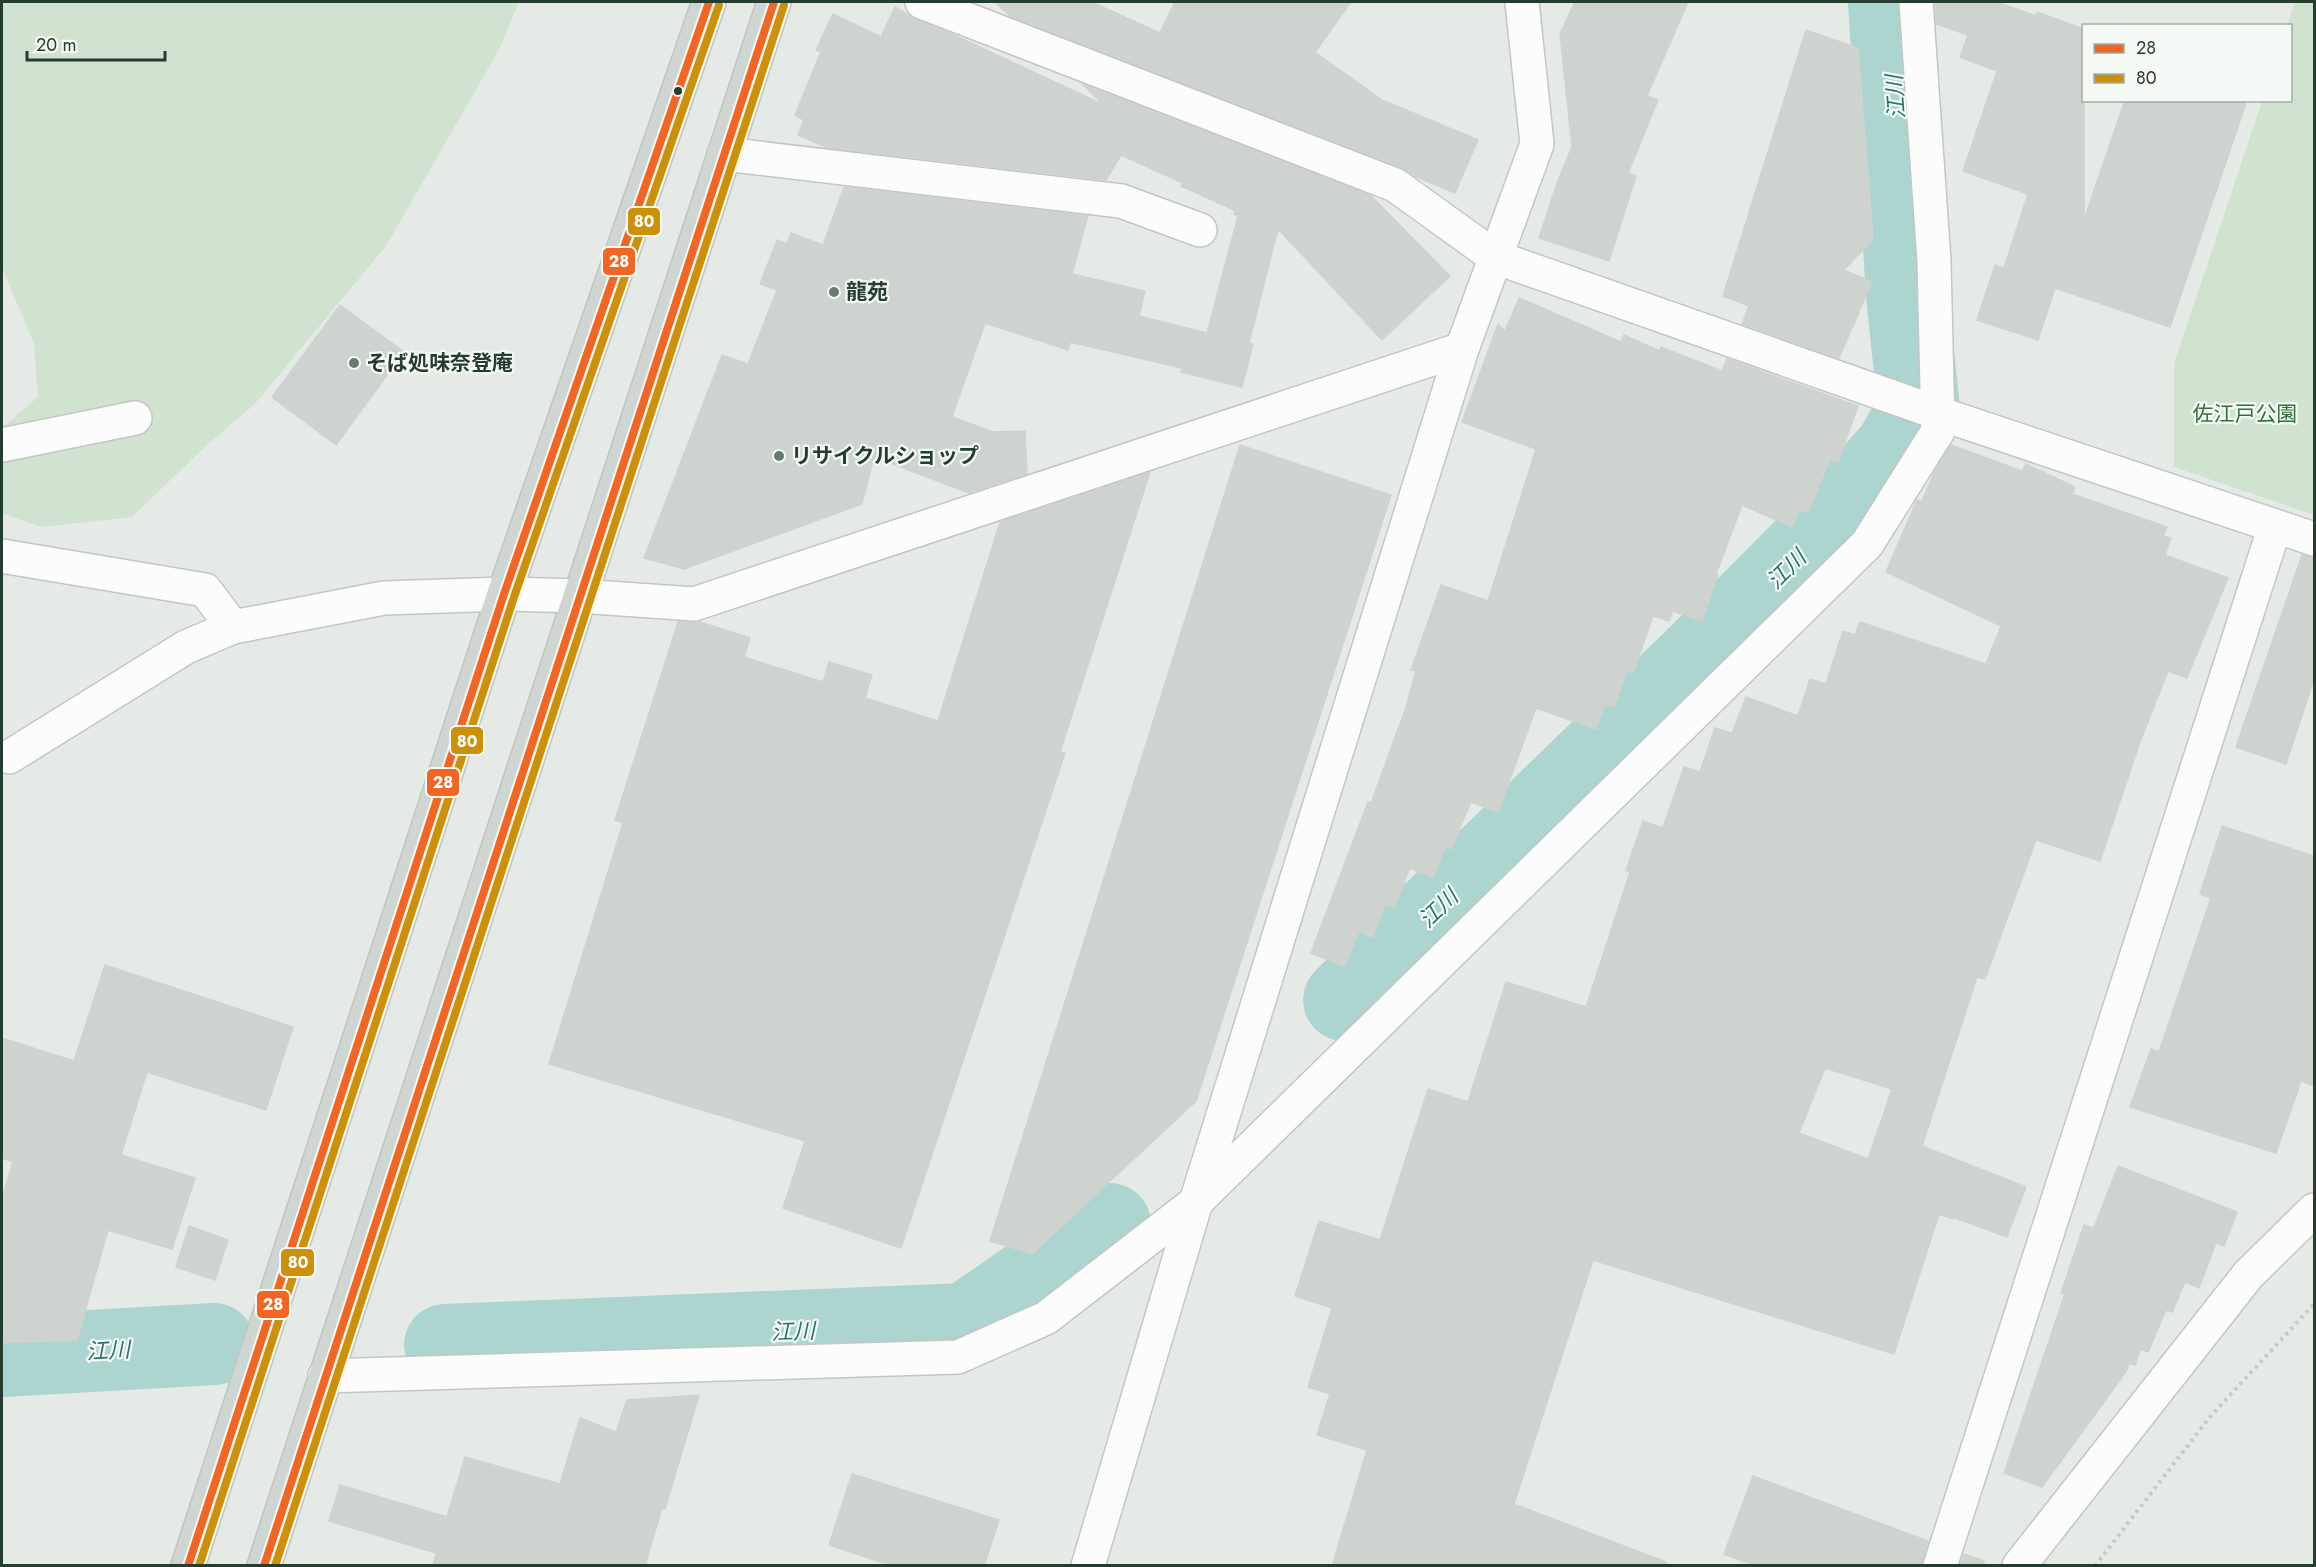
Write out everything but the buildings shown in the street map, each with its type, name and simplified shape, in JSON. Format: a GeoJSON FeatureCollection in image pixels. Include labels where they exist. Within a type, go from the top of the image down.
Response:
{"type":"FeatureCollection","features":[{"type":"Feature","properties":{"kind":"main road"},"geometry":{"type":"LineString","coordinates":[[188,1566],[504,594],[709,2]]}},
{"type":"Feature","properties":{"kind":"main road"},"geometry":{"type":"LineString","coordinates":[[264,1566],[774,2]]}},
{"type":"Feature","properties":{"kind":"street"},"geometry":{"type":"LineString","coordinates":[[922,2],[1395,185],[1495,257],[1938,413],[2314,539]]}},
{"type":"Feature","properties":{"kind":"street"},"geometry":{"type":"LineString","coordinates":[[1088,1566],[1196,1202],[1462,349],[1537,144],[1522,2]]}},
{"type":"Feature","properties":{"kind":"street"},"geometry":{"type":"LineString","coordinates":[[325,1377],[958,1357],[1046,1318],[1196,1202],[1867,544],[1938,431],[1934,261],[1916,2]]}},
{"type":"Feature","properties":{"kind":"street"},"geometry":{"type":"LineString","coordinates":[[724,154],[1121,201],[1200,230]]}},
{"type":"Feature","properties":{"kind":"street"},"geometry":{"type":"LineString","coordinates":[[5,759],[186,647],[233,627],[384,598],[504,594],[579,596],[694,604],[1462,349]]}},
{"type":"Feature","properties":{"kind":"street"},"geometry":{"type":"LineString","coordinates":[[2,445],[135,418]]}},
{"type":"Feature","properties":{"kind":"street"},"geometry":{"type":"LineString","coordinates":[[1940,1566],[2275,526]]}},
{"type":"Feature","properties":{"kind":"street"},"geometry":{"type":"LineString","coordinates":[[2,556],[205,590],[233,627]]}},
{"type":"Feature","properties":{"kind":"street"},"geometry":{"type":"LineString","coordinates":[[2019,1566],[2248,1275],[2314,1210]]}},
{"type":"Feature","properties":{"kind":"path"},"geometry":{"type":"LineString","coordinates":[[2095,1566],[2210,1418],[2314,1304]]}},
{"type":"Feature","properties":{"kind":"green space"},"geometry":{"type":"Polygon","coordinates":[[[2,2],[519,2],[500,48],[386,246],[255,404],[208,444],[132,517],[41,527],[2,513],[2,428],[38,397],[34,344],[2,267],[2,2]]]}},
{"type":"Feature","properties":{"kind":"green space","name":"佐江戸公園"},"geometry":{"type":"Polygon","coordinates":[[[2295,2],[2314,2],[2314,515],[2174,467],[2174,364],[2262,102],[2292,102],[2292,24],[2287,24],[2295,2]]]}},
{"type":"Feature","properties":{"kind":"waterway","name":"江川"},"geometry":{"type":"LineString","coordinates":[[1344,1000],[1698,657],[1818,536],[1895,450],[1919,409],[1907,296],[1889,2]]}},
{"type":"Feature","properties":{"kind":"waterway","name":"江川"},"geometry":{"type":"LineString","coordinates":[[445,1345],[966,1324],[1110,1224]]}},
{"type":"Feature","properties":{"kind":"waterway","name":"江川"},"geometry":{"type":"LineString","coordinates":[[2,1356],[214,1344]]}},
{"type":"Feature","properties":{"kind":"transit line","name":"28"},"geometry":{"type":"LineString","coordinates":[[188,1566],[504,594],[709,2]]}},
{"type":"Feature","properties":{"kind":"transit line","name":"28"},"geometry":{"type":"LineString","coordinates":[[264,1566],[774,2]]}},
{"type":"Feature","properties":{"kind":"transit line","name":"80"},"geometry":{"type":"LineString","coordinates":[[199,1566],[514,597],[719,5]]}},
{"type":"Feature","properties":{"kind":"transit line","name":"80"},"geometry":{"type":"LineString","coordinates":[[275,1566],[784,5]]}},
{"type":"Feature","properties":{"kind":"place","name":"龍苑"},"geometry":{"type":"Point","coordinates":[834,292]}},
{"type":"Feature","properties":{"kind":"place","name":"そば処味奈登庵"},"geometry":{"type":"Point","coordinates":[354,363]}},
{"type":"Feature","properties":{"kind":"place","name":"リサイクルショップ"},"geometry":{"type":"Point","coordinates":[779,456]}}]}
